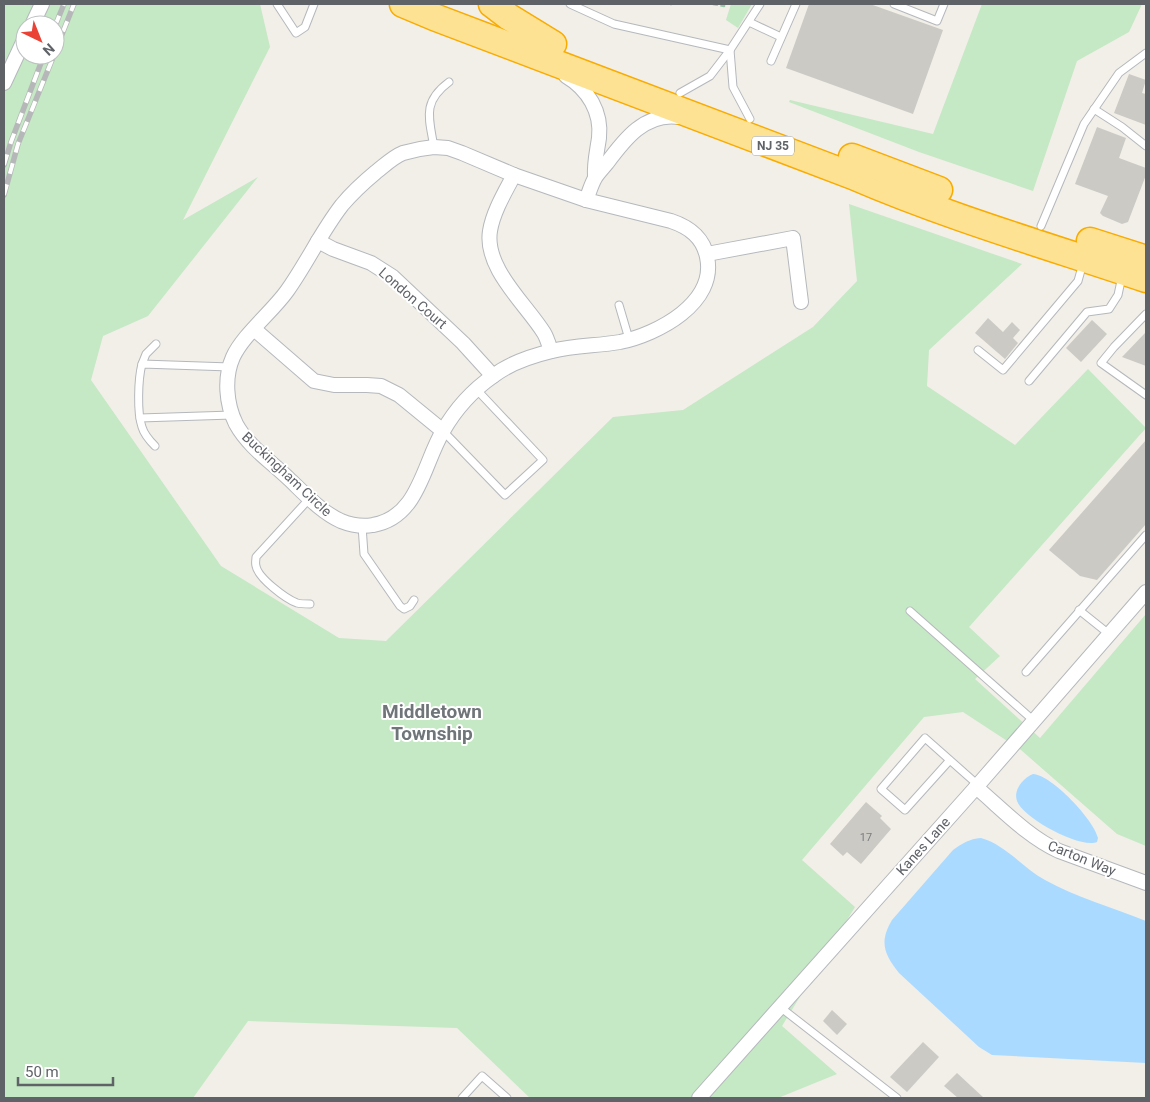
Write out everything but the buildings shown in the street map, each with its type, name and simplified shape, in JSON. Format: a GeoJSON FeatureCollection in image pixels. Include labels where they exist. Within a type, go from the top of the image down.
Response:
{"type":"FeatureCollection","features":[{"type":"Feature","properties":{"kind":"highway","name":"NJ 35"},"geometry":{"type":"LineString","coordinates":[[403,4],[881,188],[987,226],[1085,258],[1138,262]]}},
{"type":"Feature","properties":{"kind":"highway","name":"NJ 35"},"geometry":{"type":"LineString","coordinates":[[447,4],[680,93],[1138,262]]}},
{"type":"Feature","properties":{"kind":"highway"},"geometry":{"type":"LineString","coordinates":[[492,4],[508,17],[553,44]]}},
{"type":"Feature","properties":{"kind":"street"},"geometry":{"type":"LineString","coordinates":[[520,49],[572,80],[581,87],[594,103],[599,126],[594,164],[595,177]]}},
{"type":"Feature","properties":{"kind":"street"},"geometry":{"type":"LineString","coordinates":[[4,83],[15,59]]}},
{"type":"Feature","properties":{"kind":"street"},"geometry":{"type":"LineString","coordinates":[[586,200],[595,177],[619,146],[631,133],[646,123],[662,118],[674,117],[719,125]]}},
{"type":"Feature","properties":{"kind":"street","name":"Buckingham Circle"},"geometry":{"type":"LineString","coordinates":[[434,147],[448,148],[514,175],[586,200],[684,226],[693,232],[707,254],[707,278],[697,298],[670,322],[650,332],[629,339],[551,351],[525,359],[493,376],[455,413],[432,452],[416,492],[403,510],[384,522],[362,526],[343,522],[330,515],[310,498],[250,443],[240,431],[232,415],[227,393],[233,356],[242,342],[286,292],[342,205],[385,164],[402,154],[434,147]]}},
{"type":"Feature","properties":{"kind":"street"},"geometry":{"type":"LineString","coordinates":[[514,175],[491,225],[490,251],[502,276],[545,335],[551,351]]}},
{"type":"Feature","properties":{"kind":"street"},"geometry":{"type":"LineString","coordinates":[[707,254],[793,238],[801,302]]}},
{"type":"Feature","properties":{"kind":"street","name":"London Court"},"geometry":{"type":"LineString","coordinates":[[318,241],[333,249],[371,263],[388,273],[463,343],[493,376]]}},
{"type":"Feature","properties":{"kind":"street"},"geometry":{"type":"LineString","coordinates":[[254,330],[314,381],[334,385],[367,384],[386,388],[399,395],[443,431]]}},
{"type":"Feature","properties":{"kind":"street","name":"Kanes Lane"},"geometry":{"type":"LineString","coordinates":[[699,1098],[977,786],[1146,592]]}},
{"type":"Feature","properties":{"kind":"street","name":"Carton Way"},"geometry":{"type":"LineString","coordinates":[[977,786],[1028,832],[1047,845],[1146,883]]}},
{"type":"Feature","properties":{"kind":"lane"},"geometry":{"type":"LineString","coordinates":[[277,4],[296,33],[305,27],[314,4]]}},
{"type":"Feature","properties":{"kind":"lane"},"geometry":{"type":"LineString","coordinates":[[570,4],[614,24],[730,50]]}},
{"type":"Feature","properties":{"kind":"lane"},"geometry":{"type":"LineString","coordinates":[[680,93],[710,76],[730,50],[760,4]]}},
{"type":"Feature","properties":{"kind":"lane"},"geometry":{"type":"LineString","coordinates":[[771,61],[796,4]]}},
{"type":"Feature","properties":{"kind":"lane"},"geometry":{"type":"LineString","coordinates":[[894,4],[937,21],[944,4]]}},
{"type":"Feature","properties":{"kind":"lane"},"geometry":{"type":"LineString","coordinates":[[749,22],[781,37]]}},
{"type":"Feature","properties":{"kind":"lane"},"geometry":{"type":"LineString","coordinates":[[730,50],[733,87],[750,119]]}},
{"type":"Feature","properties":{"kind":"lane"},"geometry":{"type":"LineString","coordinates":[[1041,226],[1084,124],[1119,73],[1146,53]]}},
{"type":"Feature","properties":{"kind":"lane"},"geometry":{"type":"LineString","coordinates":[[434,147],[428,112],[433,98],[449,82]]}},
{"type":"Feature","properties":{"kind":"lane"},"geometry":{"type":"LineString","coordinates":[[1094,109],[1122,127],[1146,146]]}},
{"type":"Feature","properties":{"kind":"lane"},"geometry":{"type":"LineString","coordinates":[[978,350],[1003,370],[1078,281],[1085,258]]}},
{"type":"Feature","properties":{"kind":"lane"},"geometry":{"type":"LineString","coordinates":[[1029,381],[1087,312],[1109,308],[1138,262]]}},
{"type":"Feature","properties":{"kind":"lane"},"geometry":{"type":"LineString","coordinates":[[619,305],[629,339]]}},
{"type":"Feature","properties":{"kind":"lane"},"geometry":{"type":"LineString","coordinates":[[1146,314],[1101,363],[1146,395]]}},
{"type":"Feature","properties":{"kind":"lane"},"geometry":{"type":"LineString","coordinates":[[155,446],[142,427],[140,418],[140,372],[146,354],[156,344]]}},
{"type":"Feature","properties":{"kind":"lane"},"geometry":{"type":"LineString","coordinates":[[142,364],[230,367]]}},
{"type":"Feature","properties":{"kind":"lane"},"geometry":{"type":"LineString","coordinates":[[443,431],[504,495],[543,460],[477,390]]}},
{"type":"Feature","properties":{"kind":"lane"},"geometry":{"type":"LineString","coordinates":[[140,418],[232,415]]}},
{"type":"Feature","properties":{"kind":"lane"},"geometry":{"type":"LineString","coordinates":[[310,498],[256,557],[256,566],[271,586],[300,604],[310,604]]}},
{"type":"Feature","properties":{"kind":"lane"},"geometry":{"type":"LineString","coordinates":[[362,526],[364,554],[400,606],[404,609],[410,606],[414,600]]}},
{"type":"Feature","properties":{"kind":"lane"},"geometry":{"type":"LineString","coordinates":[[1026,672],[1146,535]]}},
{"type":"Feature","properties":{"kind":"lane"},"geometry":{"type":"LineString","coordinates":[[1079,610],[1109,634]]}},
{"type":"Feature","properties":{"kind":"lane"},"geometry":{"type":"LineString","coordinates":[[910,611],[1034,721]]}},
{"type":"Feature","properties":{"kind":"lane"},"geometry":{"type":"LineString","coordinates":[[950,760],[905,810],[881,789],[925,738],[950,760],[977,786]]}},
{"type":"Feature","properties":{"kind":"lane"},"geometry":{"type":"LineString","coordinates":[[780,1007],[897,1098]]}},
{"type":"Feature","properties":{"kind":"lane"},"geometry":{"type":"LineString","coordinates":[[462,1098],[482,1076],[507,1098]]}},
{"type":"Feature","properties":{"kind":"path"},"geometry":{"type":"LineString","coordinates":[[713,4],[724,6],[724,4]]}},
{"type":"Feature","properties":{"kind":"green space"},"geometry":{"type":"Polygon","coordinates":[[[4,4],[260,4],[270,47],[183,220],[258,177],[148,316],[103,336],[91,380],[221,566],[339,638],[386,641],[613,417],[683,410],[813,327],[857,281],[849,204],[1022,264],[929,350],[927,386],[1015,445],[1088,369],[1146,428],[969,627],[1000,656],[975,679],[1040,738],[1146,614],[1146,846],[1117,834],[1021,750],[963,712],[924,717],[802,860],[855,907],[782,1026],[837,1074],[778,1098],[530,1098],[457,1028],[248,1021],[193,1098],[4,1098],[4,4]]]}},
{"type":"Feature","properties":{"kind":"green space"},"geometry":{"type":"Polygon","coordinates":[[[731,4],[752,4],[738,28],[726,20],[731,4]]]}},
{"type":"Feature","properties":{"kind":"green space"},"geometry":{"type":"Polygon","coordinates":[[[982,4],[1142,4],[1129,32],[1077,61],[1033,191],[919,152],[789,102],[790,100],[933,134],[982,4]]]}},
{"type":"Feature","properties":{"kind":"water"},"geometry":{"type":"Polygon","coordinates":[[[1033,774],[1051,782],[1081,810],[1095,830],[1098,838],[1097,842],[1089,843],[1066,837],[1040,823],[1021,808],[1017,801],[1016,793],[1022,781],[1033,774]]]}},
{"type":"Feature","properties":{"kind":"water"},"geometry":{"type":"Polygon","coordinates":[[[981,838],[1006,851],[1045,880],[1082,897],[1146,921],[1146,1063],[992,1055],[979,1047],[899,973],[890,960],[885,948],[886,935],[892,920],[953,850],[973,839],[981,838]]]}},
{"type":"Feature","properties":{"kind":"railway"},"geometry":{"type":"LineString","coordinates":[[60,15],[64,4]]}},
{"type":"Feature","properties":{"kind":"railway"},"geometry":{"type":"LineString","coordinates":[[65,27],[74,4]]}},
{"type":"Feature","properties":{"kind":"railway"},"geometry":{"type":"LineString","coordinates":[[4,165],[40,65]]}},
{"type":"Feature","properties":{"kind":"railway"},"geometry":{"type":"LineString","coordinates":[[4,195],[18,144],[50,65]]}},
{"type":"Feature","properties":{"kind":"district","name":"Middletown Township"},"geometry":{"type":"Point","coordinates":[432,722]}}]}
